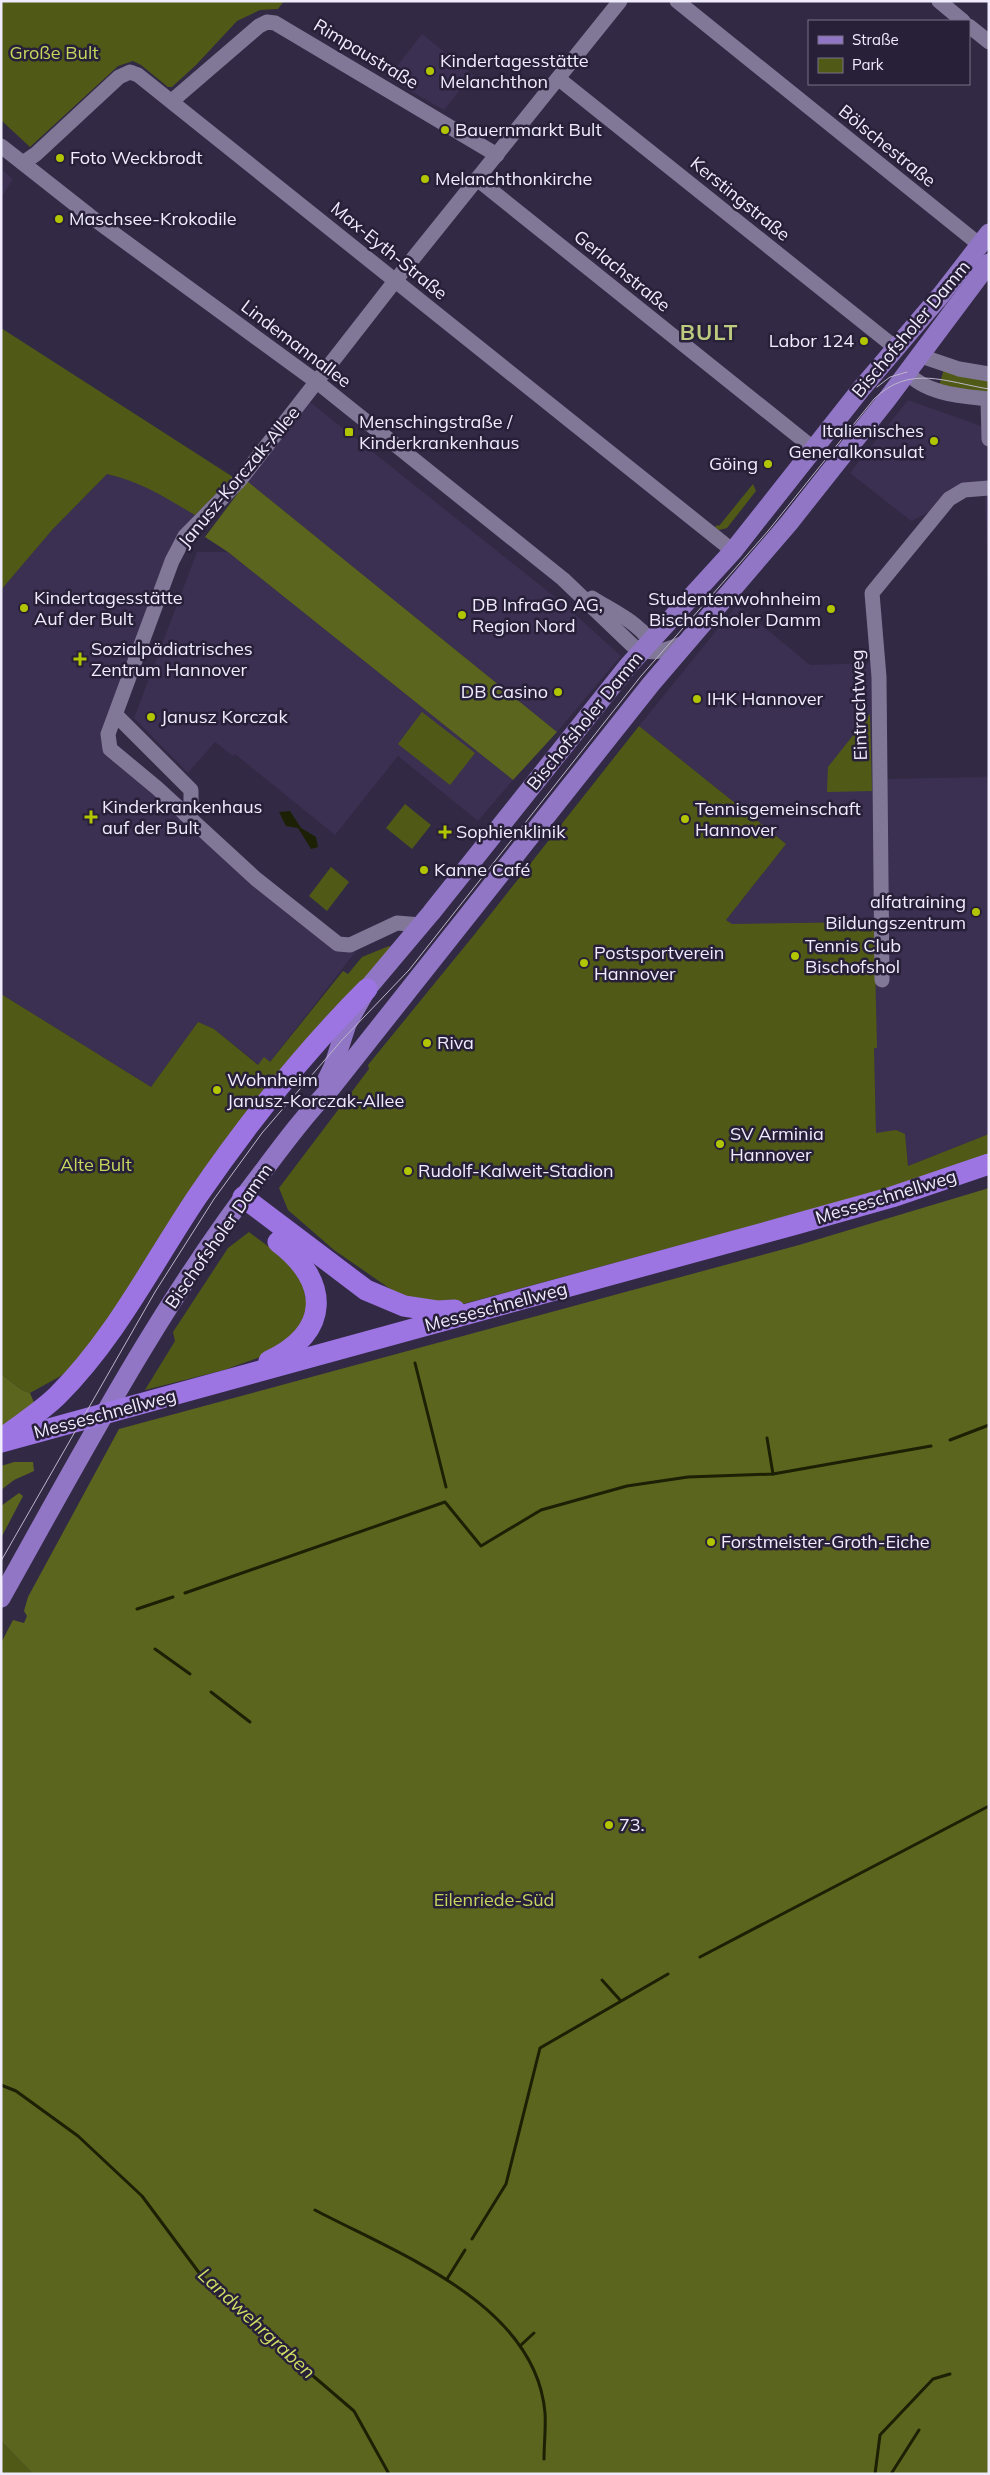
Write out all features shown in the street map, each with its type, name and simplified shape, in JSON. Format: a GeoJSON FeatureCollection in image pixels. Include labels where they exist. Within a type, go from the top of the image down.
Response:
{"type":"FeatureCollection","features":[{"type":"Feature","properties":{"kind":"highway"},"geometry":{"type":"LineString","coordinates":[[1,1440],[57,1397],[81,1371],[117,1324],[182,1221],[229,1153],[297,1067],[340,1016],[367,989]]}},
{"type":"Feature","properties":{"kind":"highway","name":"Messeschnellweg"},"geometry":{"type":"LineString","coordinates":[[1,1440],[229,1380],[892,1197],[989,1164]]}},
{"type":"Feature","properties":{"kind":"highway","name":"Messeschnellweg"},"geometry":{"type":"LineString","coordinates":[[1,1454],[826,1227],[989,1179]]}},
{"type":"Feature","properties":{"kind":"highway"},"geometry":{"type":"LineString","coordinates":[[238,1203],[344,1276],[389,1302],[420,1310],[437,1311],[504,1304]]}},
{"type":"Feature","properties":{"kind":"highway"},"geometry":{"type":"LineString","coordinates":[[229,1380],[280,1356],[295,1345],[312,1323],[316,1305],[313,1284],[305,1266],[238,1203]]}},
{"type":"Feature","properties":{"kind":"main road","name":"Bischofsholer Damm"},"geometry":{"type":"LineString","coordinates":[[308,1113],[333,1067],[347,1024],[367,989],[649,648],[733,551],[813,448],[897,349],[984,239]]}},
{"type":"Feature","properties":{"kind":"main road","name":"Bischofsholer Damm"},"geometry":{"type":"LineString","coordinates":[[1,1598],[64,1486],[187,1277],[238,1203],[656,678],[789,523],[989,263]]}},
{"type":"Feature","properties":{"kind":"main road"},"geometry":{"type":"LineString","coordinates":[[897,349],[918,355]]}},
{"type":"Feature","properties":{"kind":"main road"},"geometry":{"type":"LineString","coordinates":[[897,349],[906,372]]}},
{"type":"Feature","properties":{"kind":"main road"},"geometry":{"type":"LineString","coordinates":[[421,925],[446,944]]}},
{"type":"Feature","properties":{"kind":"street","name":"Janusz-Korczak-Allee"},"geometry":{"type":"LineString","coordinates":[[421,925],[397,923],[350,946],[338,944],[256,879],[110,749],[108,734],[172,561],[185,536],[240,480],[395,281],[620,1]]}},
{"type":"Feature","properties":{"kind":"street","name":"Bölschestraße"},"geometry":{"type":"LineString","coordinates":[[677,1],[984,239]]}},
{"type":"Feature","properties":{"kind":"street"},"geometry":{"type":"LineString","coordinates":[[939,1],[963,20]]}},
{"type":"Feature","properties":{"kind":"street","name":"Rimpaustraße"},"geometry":{"type":"LineString","coordinates":[[173,100],[259,26],[267,22],[275,23],[498,155]]}},
{"type":"Feature","properties":{"kind":"street"},"geometry":{"type":"LineString","coordinates":[[970,27],[989,42]]}},
{"type":"Feature","properties":{"kind":"street","name":"Max-Eyth-Straße"},"geometry":{"type":"LineString","coordinates":[[23,163],[36,154],[119,77],[130,72],[138,75],[173,100],[395,281],[733,551]]}},
{"type":"Feature","properties":{"kind":"street","name":"Kerstingstraße"},"geometry":{"type":"LineString","coordinates":[[559,79],[897,349]]}},
{"type":"Feature","properties":{"kind":"street","name":"Lindemannallee"},"geometry":{"type":"LineString","coordinates":[[1,146],[90,216],[317,382],[563,580],[623,637],[649,648]]}},
{"type":"Feature","properties":{"kind":"street","name":"Gerlachstraße"},"geometry":{"type":"LineString","coordinates":[[477,179],[813,448]]}},
{"type":"Feature","properties":{"kind":"street"},"geometry":{"type":"LineString","coordinates":[[918,355],[959,369],[989,374]]}},
{"type":"Feature","properties":{"kind":"street"},"geometry":{"type":"LineString","coordinates":[[906,372],[919,383],[933,389],[988,399],[989,439]]}},
{"type":"Feature","properties":{"kind":"street","name":"Eintrachtweg"},"geometry":{"type":"LineString","coordinates":[[882,980],[879,677],[872,593],[949,499],[964,490],[989,488]]}},
{"type":"Feature","properties":{"kind":"street"},"geometry":{"type":"LineString","coordinates":[[656,678],[649,648],[687,642]]}},
{"type":"Feature","properties":{"kind":"street"},"geometry":{"type":"LineString","coordinates":[[116,715],[191,790],[191,803],[185,814]]}},
{"type":"Feature","properties":{"kind":"shaded area","name":"Kindertagesstätte Melanchthon"},"geometry":{"type":"Polygon","coordinates":[[[422,34],[474,76],[469,82],[467,81],[444,110],[388,78],[422,34]]]}},
{"type":"Feature","properties":{"kind":"shaded area"},"geometry":{"type":"Polygon","coordinates":[[[1,169],[13,179],[1,198],[1,169]]]}},
{"type":"Feature","properties":{"kind":"shaded area"},"geometry":{"type":"Polygon","coordinates":[[[908,400],[984,427],[989,426],[989,622],[985,494],[975,493],[951,501],[911,521],[850,473],[908,400]]]}},
{"type":"Feature","properties":{"kind":"shaded area"},"geometry":{"type":"Polygon","coordinates":[[[310,402],[560,601],[621,656],[557,732],[247,481],[310,402]]]}},
{"type":"Feature","properties":{"kind":"shaded area","name":"Kinderkrankenhaus auf der Bult"},"geometry":{"type":"Polygon","coordinates":[[[107,474],[137,482],[165,495],[195,515],[171,546],[140,626],[107,753],[254,882],[355,946],[356,951],[270,1062],[259,1065],[214,1029],[198,1022],[151,1087],[1,994],[1,590],[52,530],[107,474]]]}},
{"type":"Feature","properties":{"kind":"shaded area"},"geometry":{"type":"Polygon","coordinates":[[[197,552],[228,552],[513,780],[478,821],[398,756],[335,835],[235,754],[233,756],[215,742],[188,773],[134,718],[197,552]]]}},
{"type":"Feature","properties":{"kind":"shaded area"},"geometry":{"type":"Polygon","coordinates":[[[737,605],[810,665],[879,663],[884,779],[989,777],[989,1134],[908,1166],[905,1134],[896,1130],[876,1134],[874,1048],[877,1048],[726,920],[786,844],[639,726],[737,605]]]}},
{"type":"Feature","properties":{"kind":"shaded area"},"geometry":{"type":"Polygon","coordinates":[[[290,811],[301,828],[316,837],[318,847],[311,849],[298,828],[286,826],[279,812],[290,811]]]}},
{"type":"Feature","properties":{"kind":"green space","name":"Große Bult"},"geometry":{"type":"Polygon","coordinates":[[[1,1],[284,1],[278,9],[260,10],[237,21],[196,65],[172,87],[168,87],[141,65],[133,61],[118,66],[30,147],[1,120],[1,1]]]}},
{"type":"Feature","properties":{"kind":"green space"},"geometry":{"type":"Polygon","coordinates":[[[1,328],[233,477],[195,515],[142,486],[107,474],[52,530],[1,590],[1,328]]]}},
{"type":"Feature","properties":{"kind":"green space"},"geometry":{"type":"Polygon","coordinates":[[[944,369],[989,379],[989,394],[939,386],[944,369]]]}},
{"type":"Feature","properties":{"kind":"green space"},"geometry":{"type":"Polygon","coordinates":[[[247,481],[557,732],[513,780],[228,552],[205,537],[247,481]]]}},
{"type":"Feature","properties":{"kind":"green space"},"geometry":{"type":"Polygon","coordinates":[[[753,484],[756,491],[727,528],[719,530],[715,527],[719,526],[753,484]]]}},
{"type":"Feature","properties":{"kind":"green space"},"geometry":{"type":"Polygon","coordinates":[[[422,712],[475,753],[450,785],[398,744],[422,712]]]}},
{"type":"Feature","properties":{"kind":"green space"},"geometry":{"type":"Polygon","coordinates":[[[870,714],[872,791],[827,792],[828,767],[870,714]]]}},
{"type":"Feature","properties":{"kind":"green space"},"geometry":{"type":"Polygon","coordinates":[[[639,726],[786,844],[726,920],[732,924],[874,922],[877,1048],[874,1048],[876,1133],[896,1130],[905,1134],[908,1166],[989,1134],[989,1158],[950,1172],[463,1304],[402,1297],[334,1250],[288,1210],[279,1188],[369,1069],[368,1065],[474,935],[639,726]]]}},
{"type":"Feature","properties":{"kind":"green space"},"geometry":{"type":"Polygon","coordinates":[[[405,804],[431,825],[412,849],[386,828],[405,804]]]}},
{"type":"Feature","properties":{"kind":"green space"},"geometry":{"type":"Polygon","coordinates":[[[331,867],[349,882],[327,911],[309,896],[331,867]]]}},
{"type":"Feature","properties":{"kind":"green space","name":"Alte Bult"},"geometry":{"type":"Polygon","coordinates":[[[389,946],[392,949],[75,1368],[30,1393],[22,1390],[1,1374],[1,994],[151,1087],[198,1022],[214,1029],[258,1065],[264,1057],[270,1062],[343,971],[348,974],[362,957],[389,946]]]}},
{"type":"Feature","properties":{"kind":"green space","name":"Eilenriede-Süd"},"geometry":{"type":"Polygon","coordinates":[[[989,1188],[989,2474],[33,2474],[1,2441],[1,1643],[13,1620],[24,1623],[27,1616],[24,1611],[28,1597],[119,1429],[799,1245],[989,1188]]]}},
{"type":"Feature","properties":{"kind":"green space"},"geometry":{"type":"Polygon","coordinates":[[[249,1232],[300,1270],[309,1316],[283,1349],[224,1370],[145,1390],[175,1341],[173,1332],[228,1248],[249,1232]]]}},
{"type":"Feature","properties":{"kind":"green space"},"geometry":{"type":"Polygon","coordinates":[[[1,1374],[22,1390],[30,1393],[35,1405],[1,1428],[1,1374]]]}},
{"type":"Feature","properties":{"kind":"green space"},"geometry":{"type":"Polygon","coordinates":[[[14,1462],[33,1462],[34,1471],[14,1480],[1,1490],[1,1466],[14,1462]]]}},
{"type":"Feature","properties":{"kind":"green space"},"geometry":{"type":"Polygon","coordinates":[[[19,1493],[23,1496],[1,1538],[1,1506],[19,1493]]]}},
{"type":"Feature","properties":{"kind":"green space"},"geometry":{"type":"Polygon","coordinates":[[[1,2441],[33,2474],[1,2474],[1,2441]]]}},
{"type":"Feature","properties":{"kind":"waterway"},"geometry":{"type":"LineString","coordinates":[[415,1363],[446,1487]]}},
{"type":"Feature","properties":{"kind":"waterway"},"geometry":{"type":"LineString","coordinates":[[950,1440],[989,1425]]}},
{"type":"Feature","properties":{"kind":"waterway"},"geometry":{"type":"LineString","coordinates":[[767,1438],[773,1474]]}},
{"type":"Feature","properties":{"kind":"waterway"},"geometry":{"type":"LineString","coordinates":[[185,1593],[445,1502],[481,1546],[541,1510],[627,1486],[688,1477],[773,1474],[931,1446]]}},
{"type":"Feature","properties":{"kind":"waterway"},"geometry":{"type":"LineString","coordinates":[[137,1609],[173,1597]]}},
{"type":"Feature","properties":{"kind":"waterway"},"geometry":{"type":"LineString","coordinates":[[155,1649],[190,1674]]}},
{"type":"Feature","properties":{"kind":"waterway"},"geometry":{"type":"LineString","coordinates":[[211,1692],[250,1722]]}},
{"type":"Feature","properties":{"kind":"waterway"},"geometry":{"type":"LineString","coordinates":[[700,1957],[989,1806]]}},
{"type":"Feature","properties":{"kind":"waterway"},"geometry":{"type":"LineString","coordinates":[[472,2239],[506,2184],[540,2048],[668,1974]]}},
{"type":"Feature","properties":{"kind":"waterway"},"geometry":{"type":"LineString","coordinates":[[602,1980],[620,2000]]}},
{"type":"Feature","properties":{"kind":"waterway","name":"Landwehrgraben"},"geometry":{"type":"LineString","coordinates":[[1,2085],[16,2091],[78,2136],[142,2196],[203,2278],[242,2315],[354,2411],[389,2474]]}},
{"type":"Feature","properties":{"kind":"waterway"},"geometry":{"type":"LineString","coordinates":[[315,2210],[385,2245],[458,2287],[490,2312],[517,2341],[536,2375],[545,2413],[544,2459]]}},
{"type":"Feature","properties":{"kind":"waterway"},"geometry":{"type":"LineString","coordinates":[[447,2279],[465,2250]]}},
{"type":"Feature","properties":{"kind":"waterway"},"geometry":{"type":"LineString","coordinates":[[521,2345],[534,2333]]}},
{"type":"Feature","properties":{"kind":"waterway"},"geometry":{"type":"LineString","coordinates":[[875,2474],[880,2435],[933,2379],[950,2374]]}},
{"type":"Feature","properties":{"kind":"waterway"},"geometry":{"type":"LineString","coordinates":[[891,2474],[919,2430]]}},
{"type":"Feature","properties":{"kind":"tram line"},"geometry":{"type":"LineString","coordinates":[[877,387],[890,377],[907,372]]}},
{"type":"Feature","properties":{"kind":"tram line"},"geometry":{"type":"LineString","coordinates":[[1,1561],[155,1292],[214,1199],[262,1133],[342,1040],[409,970],[641,676],[768,531],[874,399],[887,388],[915,379],[943,380],[989,389]]}},
{"type":"Feature","properties":{"kind":"place","name":"Kindertagesstätte Melanchthon"},"geometry":{"type":"Point","coordinates":[430,71]}},
{"type":"Feature","properties":{"kind":"place","name":"Bauernmarkt Bult"},"geometry":{"type":"Point","coordinates":[445,130]}},
{"type":"Feature","properties":{"kind":"place","name":"Foto Weckbrodt"},"geometry":{"type":"Point","coordinates":[60,158]}},
{"type":"Feature","properties":{"kind":"place","name":"Melanchthonkirche"},"geometry":{"type":"Point","coordinates":[425,179]}},
{"type":"Feature","properties":{"kind":"place","name":"Maschsee-Krokodile"},"geometry":{"type":"Point","coordinates":[59,219]}},
{"type":"Feature","properties":{"kind":"place","name":"Labor 124"},"geometry":{"type":"Point","coordinates":[864,341]}},
{"type":"Feature","properties":{"kind":"place","name":"Menschingstraße / Kinderkrankenhaus"},"geometry":{"type":"Point","coordinates":[349,432]}},
{"type":"Feature","properties":{"kind":"place","name":"Italienisches Generalkonsulat"},"geometry":{"type":"Point","coordinates":[934,441]}},
{"type":"Feature","properties":{"kind":"place","name":"Göing"},"geometry":{"type":"Point","coordinates":[768,464]}},
{"type":"Feature","properties":{"kind":"place","name":"Kindertagesstätte Auf der Bult"},"geometry":{"type":"Point","coordinates":[24,608]}},
{"type":"Feature","properties":{"kind":"place","name":"Studentenwohnheim Bischofsholer Damm"},"geometry":{"type":"Point","coordinates":[831,609]}},
{"type":"Feature","properties":{"kind":"place","name":"DB InfraGO AG, Region Nord"},"geometry":{"type":"Point","coordinates":[462,615]}},
{"type":"Feature","properties":{"kind":"place","name":"Sozialpädiatrisches Zentrum Hannover"},"geometry":{"type":"Point","coordinates":[80,659]}},
{"type":"Feature","properties":{"kind":"place","name":"DB Casino"},"geometry":{"type":"Point","coordinates":[558,692]}},
{"type":"Feature","properties":{"kind":"place","name":"IHK Hannover"},"geometry":{"type":"Point","coordinates":[697,699]}},
{"type":"Feature","properties":{"kind":"place","name":"Janusz Korczak"},"geometry":{"type":"Point","coordinates":[151,717]}},
{"type":"Feature","properties":{"kind":"place","name":"Kinderkrankenhaus auf der Bult"},"geometry":{"type":"Point","coordinates":[91,817]}},
{"type":"Feature","properties":{"kind":"place","name":"Tennisgemeinschaft Hannover"},"geometry":{"type":"Point","coordinates":[685,819]}},
{"type":"Feature","properties":{"kind":"place","name":"Sophienklinik"},"geometry":{"type":"Point","coordinates":[445,832]}},
{"type":"Feature","properties":{"kind":"place","name":"Kanne Café"},"geometry":{"type":"Point","coordinates":[424,870]}},
{"type":"Feature","properties":{"kind":"place","name":"alfatraining Bildungszentrum"},"geometry":{"type":"Point","coordinates":[976,912]}},
{"type":"Feature","properties":{"kind":"place","name":"Tennis Club Bischofshol"},"geometry":{"type":"Point","coordinates":[795,956]}},
{"type":"Feature","properties":{"kind":"place","name":"Postsportverein Hannover"},"geometry":{"type":"Point","coordinates":[584,963]}},
{"type":"Feature","properties":{"kind":"place","name":"Riva"},"geometry":{"type":"Point","coordinates":[427,1043]}},
{"type":"Feature","properties":{"kind":"place","name":"Wohnheim Janusz-Korczak-Allee"},"geometry":{"type":"Point","coordinates":[217,1090]}},
{"type":"Feature","properties":{"kind":"place","name":"SV Arminia Hannover"},"geometry":{"type":"Point","coordinates":[720,1144]}},
{"type":"Feature","properties":{"kind":"place","name":"Rudolf-Kalweit-Stadion"},"geometry":{"type":"Point","coordinates":[408,1171]}},
{"type":"Feature","properties":{"kind":"place","name":"Forstmeister-Groth-Eiche"},"geometry":{"type":"Point","coordinates":[711,1542]}},
{"type":"Feature","properties":{"kind":"place","name":"73."},"geometry":{"type":"Point","coordinates":[609,1825]}},
{"type":"Feature","properties":{"kind":"district","name":"BULT"},"geometry":{"type":"Point","coordinates":[709,332]}}]}
